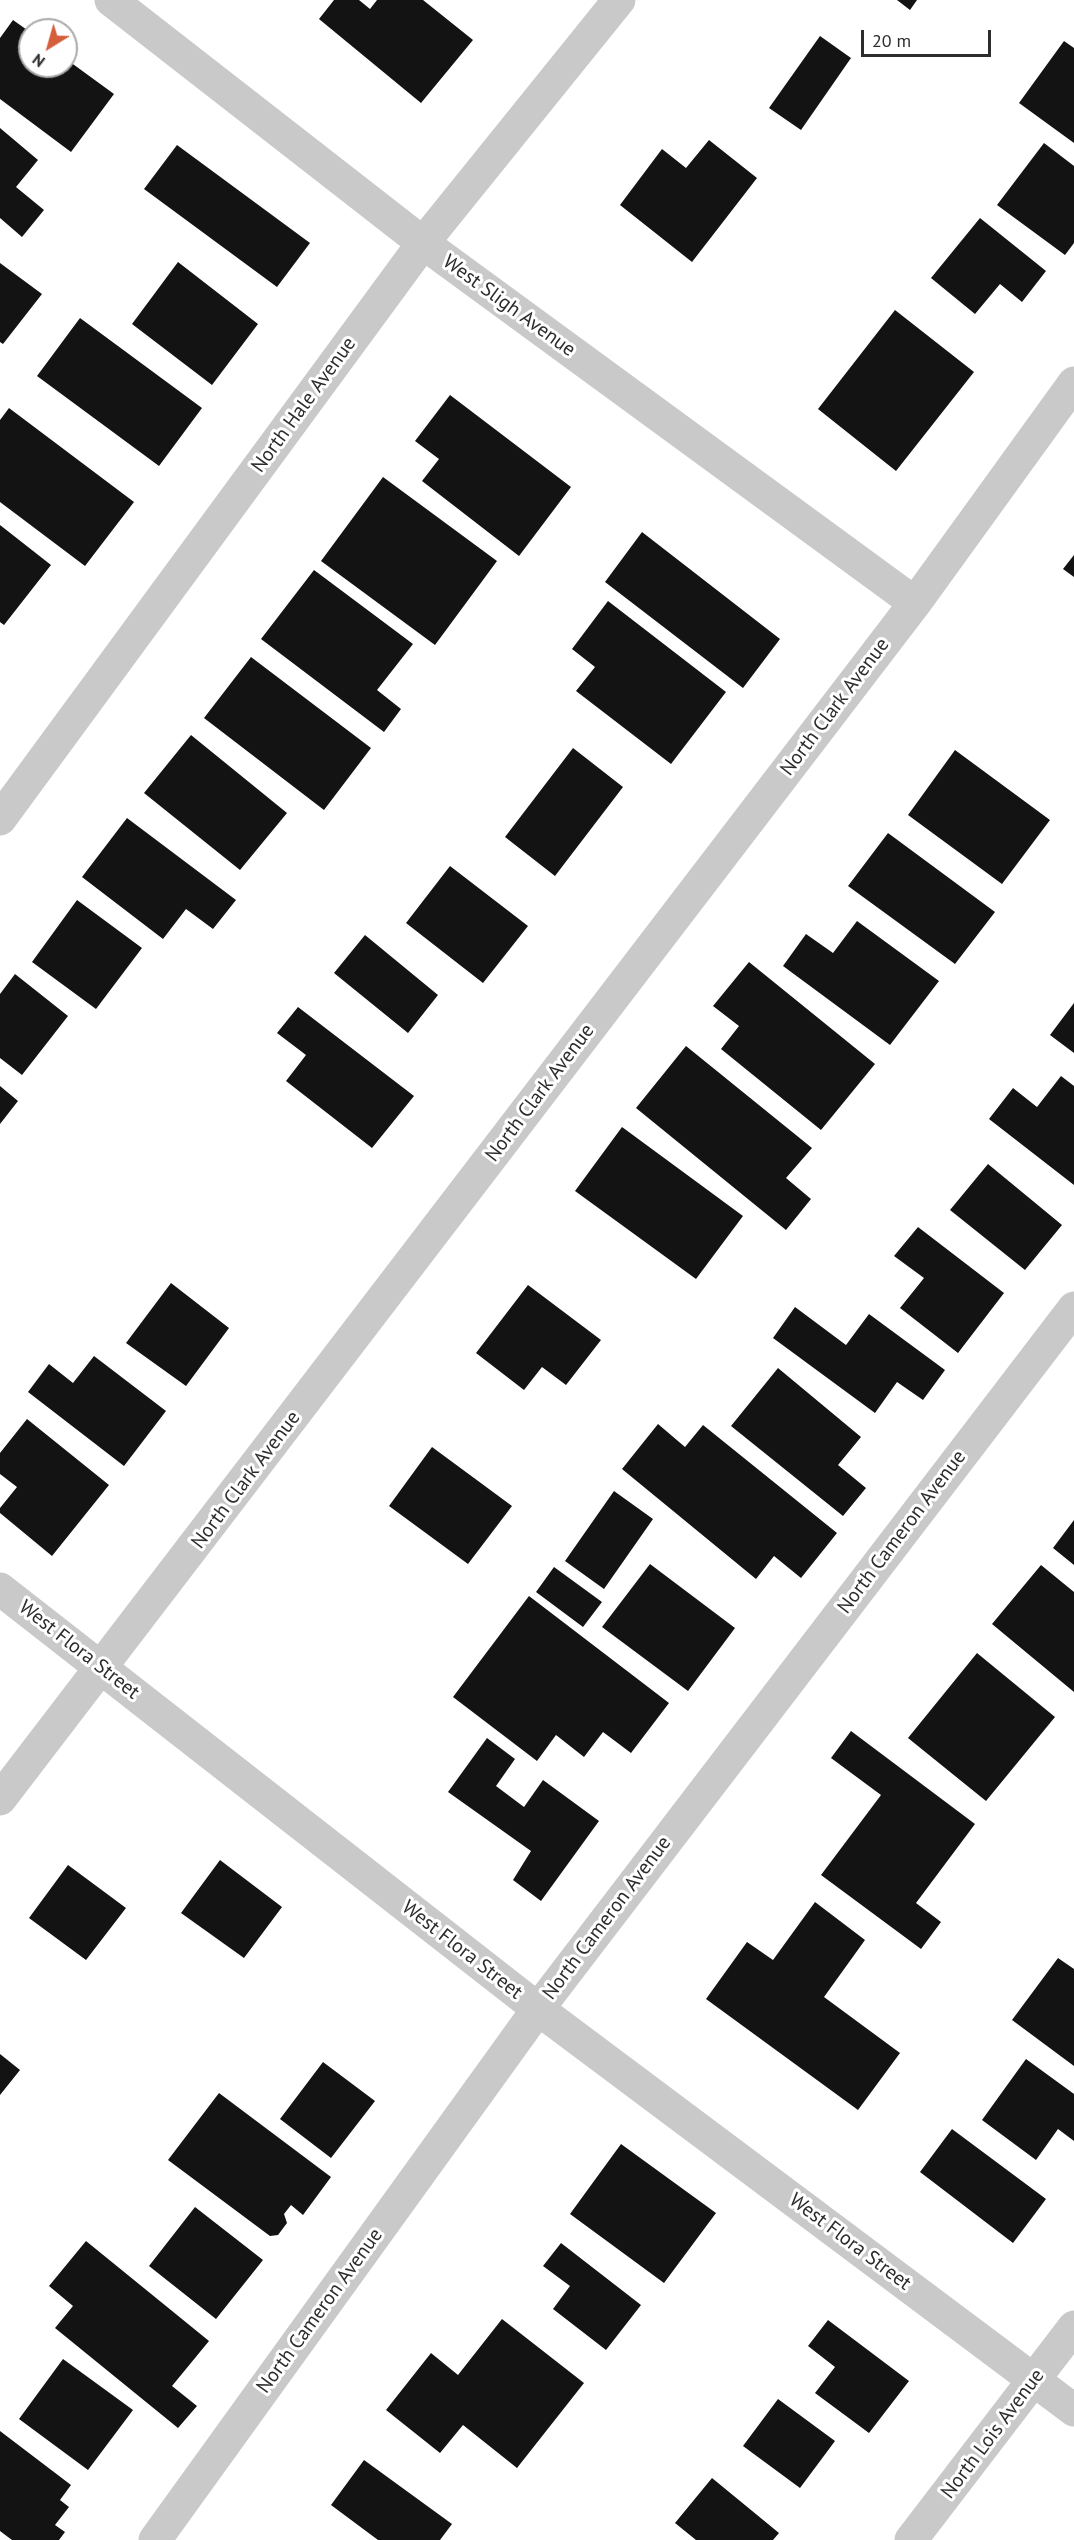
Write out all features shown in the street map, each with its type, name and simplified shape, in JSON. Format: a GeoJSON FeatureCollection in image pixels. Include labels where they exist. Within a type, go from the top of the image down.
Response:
{"type":"FeatureCollection","features":[{"type":"Feature","properties":{"kind":"street","name":"West Sligh Avenue"},"geometry":{"type":"LineString","coordinates":[[111,0],[423,243],[915,603]]}},
{"type":"Feature","properties":{"kind":"street","name":"North Hale Avenue"},"geometry":{"type":"LineString","coordinates":[[0,819],[423,243],[619,0]]}},
{"type":"Feature","properties":{"kind":"street","name":"North Clark Avenue"},"geometry":{"type":"LineString","coordinates":[[0,1799],[915,603],[1074,382]]}},
{"type":"Feature","properties":{"kind":"street","name":"North Cameron Avenue"},"geometry":{"type":"LineString","coordinates":[[154,2540],[538,2009],[1074,1308]]}},
{"type":"Feature","properties":{"kind":"street","name":"West Flora Street"},"geometry":{"type":"LineString","coordinates":[[0,1589],[538,2009],[1074,2410]]}},
{"type":"Feature","properties":{"kind":"street","name":"North Lois Avenue"},"geometry":{"type":"LineString","coordinates":[[912,2540],[1074,2327]]}},
{"type":"Feature","properties":{"kind":"building"},"geometry":{"type":"Polygon","coordinates":[[[334,0],[359,0],[370,9],[377,0],[423,0],[473,40],[421,103],[319,19],[334,0]]]}},
{"type":"Feature","properties":{"kind":"building"},"geometry":{"type":"Polygon","coordinates":[[[897,0],[917,0],[910,10],[897,0]]]}},
{"type":"Feature","properties":{"kind":"building"},"geometry":{"type":"Polygon","coordinates":[[[13,20],[18,24],[18,78],[78,78],[78,68],[114,94],[71,152],[0,99],[0,38],[13,20]]]}},
{"type":"Feature","properties":{"kind":"building"},"geometry":{"type":"Polygon","coordinates":[[[820,36],[851,58],[801,130],[769,108],[820,36]]]}},
{"type":"Feature","properties":{"kind":"building"},"geometry":{"type":"Polygon","coordinates":[[[1064,41],[1074,48],[1074,143],[1019,103],[1064,41]]]}},
{"type":"Feature","properties":{"kind":"building"},"geometry":{"type":"Polygon","coordinates":[[[0,128],[38,160],[16,187],[44,210],[22,237],[0,218],[0,128]]]}},
{"type":"Feature","properties":{"kind":"building"},"geometry":{"type":"Polygon","coordinates":[[[709,140],[757,178],[692,262],[620,205],[662,149],[686,168],[709,140]]]}},
{"type":"Feature","properties":{"kind":"building"},"geometry":{"type":"Polygon","coordinates":[[[1044,143],[1074,166],[1074,243],[1065,255],[997,205],[1044,143]]]}},
{"type":"Feature","properties":{"kind":"building"},"geometry":{"type":"Polygon","coordinates":[[[177,145],[310,243],[277,287],[144,189],[177,145]]]}},
{"type":"Feature","properties":{"kind":"building"},"geometry":{"type":"Polygon","coordinates":[[[980,218],[1046,271],[1022,302],[1000,284],[975,314],[931,278],[980,218]]]}},
{"type":"Feature","properties":{"kind":"building"},"geometry":{"type":"Polygon","coordinates":[[[178,262],[258,324],[212,385],[132,324],[178,262]]]}},
{"type":"Feature","properties":{"kind":"building"},"geometry":{"type":"Polygon","coordinates":[[[0,263],[42,294],[3,344],[0,342],[0,263]]]}},
{"type":"Feature","properties":{"kind":"building"},"geometry":{"type":"Polygon","coordinates":[[[895,310],[974,372],[896,471],[818,409],[895,310]]]}},
{"type":"Feature","properties":{"kind":"building"},"geometry":{"type":"Polygon","coordinates":[[[80,318],[202,408],[159,466],[37,376],[80,318]]]}},
{"type":"Feature","properties":{"kind":"building"},"geometry":{"type":"Polygon","coordinates":[[[450,395],[571,487],[519,556],[422,481],[439,459],[415,441],[450,395]]]}},
{"type":"Feature","properties":{"kind":"building"},"geometry":{"type":"Polygon","coordinates":[[[9,408],[134,502],[85,566],[0,502],[0,420],[9,408]]]}},
{"type":"Feature","properties":{"kind":"building"},"geometry":{"type":"Polygon","coordinates":[[[383,477],[497,561],[435,645],[321,561],[383,477]]]}},
{"type":"Feature","properties":{"kind":"building"},"geometry":{"type":"Polygon","coordinates":[[[0,525],[51,565],[4,625],[0,622],[0,525]]]}},
{"type":"Feature","properties":{"kind":"building"},"geometry":{"type":"Polygon","coordinates":[[[642,532],[780,639],[743,688],[605,582],[642,532]]]}},
{"type":"Feature","properties":{"kind":"building"},"geometry":{"type":"Polygon","coordinates":[[[1074,555],[1074,577],[1063,569],[1074,555]]]}},
{"type":"Feature","properties":{"kind":"building"},"geometry":{"type":"Polygon","coordinates":[[[314,570],[413,644],[377,690],[401,709],[384,732],[261,639],[314,570]]]}},
{"type":"Feature","properties":{"kind":"building"},"geometry":{"type":"Polygon","coordinates":[[[608,601],[726,692],[671,764],[576,691],[595,667],[572,649],[608,601]]]}},
{"type":"Feature","properties":{"kind":"building"},"geometry":{"type":"Polygon","coordinates":[[[251,657],[371,748],[324,810],[204,718],[251,657]]]}},
{"type":"Feature","properties":{"kind":"building"},"geometry":{"type":"Polygon","coordinates":[[[191,735],[287,813],[240,870],[144,793],[191,735]]]}},
{"type":"Feature","properties":{"kind":"building"},"geometry":{"type":"Polygon","coordinates":[[[573,748],[623,787],[555,876],[505,837],[573,748]]]}},
{"type":"Feature","properties":{"kind":"building"},"geometry":{"type":"Polygon","coordinates":[[[955,750],[1050,820],[1002,884],[908,815],[955,750]]]}},
{"type":"Feature","properties":{"kind":"building"},"geometry":{"type":"Polygon","coordinates":[[[127,818],[236,900],[213,929],[186,909],[163,939],[82,877],[127,818]]]}},
{"type":"Feature","properties":{"kind":"building"},"geometry":{"type":"Polygon","coordinates":[[[888,833],[995,912],[955,964],[848,886],[888,833]]]}},
{"type":"Feature","properties":{"kind":"building"},"geometry":{"type":"Polygon","coordinates":[[[450,866],[528,926],[483,983],[406,923],[450,866]]]}},
{"type":"Feature","properties":{"kind":"building"},"geometry":{"type":"Polygon","coordinates":[[[77,900],[142,948],[96,1009],[32,962],[77,900]]]}},
{"type":"Feature","properties":{"kind":"building"},"geometry":{"type":"Polygon","coordinates":[[[857,921],[939,981],[890,1045],[783,966],[806,934],[833,953],[857,921]]]}},
{"type":"Feature","properties":{"kind":"building"},"geometry":{"type":"Polygon","coordinates":[[[365,935],[438,995],[408,1033],[334,973],[365,935]]]}},
{"type":"Feature","properties":{"kind":"building"},"geometry":{"type":"Polygon","coordinates":[[[749,962],[875,1064],[821,1130],[721,1049],[739,1026],[713,1006],[749,962]]]}},
{"type":"Feature","properties":{"kind":"building"},"geometry":{"type":"Polygon","coordinates":[[[15,974],[68,1016],[22,1075],[0,1058],[0,994],[15,974]]]}},
{"type":"Feature","properties":{"kind":"building"},"geometry":{"type":"Polygon","coordinates":[[[1074,1003],[1074,1053],[1050,1035],[1074,1003]]]}},
{"type":"Feature","properties":{"kind":"building"},"geometry":{"type":"Polygon","coordinates":[[[298,1007],[414,1096],[372,1148],[286,1081],[306,1055],[277,1033],[298,1007]]]}},
{"type":"Feature","properties":{"kind":"building"},"geometry":{"type":"Polygon","coordinates":[[[686,1046],[812,1148],[786,1178],[811,1199],[786,1230],[636,1108],[686,1046]]]}},
{"type":"Feature","properties":{"kind":"building"},"geometry":{"type":"Polygon","coordinates":[[[1061,1076],[1074,1086],[1074,1185],[989,1119],[1013,1088],[1037,1107],[1061,1076]]]}},
{"type":"Feature","properties":{"kind":"building"},"geometry":{"type":"Polygon","coordinates":[[[0,1086],[18,1101],[0,1124],[0,1086]]]}},
{"type":"Feature","properties":{"kind":"building"},"geometry":{"type":"Polygon","coordinates":[[[622,1127],[743,1216],[696,1279],[575,1191],[622,1127]]]}},
{"type":"Feature","properties":{"kind":"building"},"geometry":{"type":"Polygon","coordinates":[[[988,1164],[1062,1225],[1025,1270],[950,1210],[988,1164]]]}},
{"type":"Feature","properties":{"kind":"building"},"geometry":{"type":"Polygon","coordinates":[[[918,1227],[1004,1293],[958,1353],[900,1308],[924,1278],[894,1256],[918,1227]]]}},
{"type":"Feature","properties":{"kind":"building"},"geometry":{"type":"Polygon","coordinates":[[[171,1283],[229,1328],[186,1386],[126,1343],[171,1283]]]}},
{"type":"Feature","properties":{"kind":"building"},"geometry":{"type":"Polygon","coordinates":[[[528,1285],[601,1340],[566,1385],[542,1367],[524,1390],[476,1353],[528,1285]]]}},
{"type":"Feature","properties":{"kind":"building"},"geometry":{"type":"Polygon","coordinates":[[[795,1307],[846,1345],[869,1314],[945,1370],[923,1400],[897,1382],[875,1413],[773,1338],[795,1307]]]}},
{"type":"Feature","properties":{"kind":"building"},"geometry":{"type":"Polygon","coordinates":[[[94,1356],[166,1411],[124,1466],[28,1392],[49,1364],[73,1383],[94,1356]]]}},
{"type":"Feature","properties":{"kind":"building"},"geometry":{"type":"Polygon","coordinates":[[[778,1368],[861,1437],[838,1465],[866,1488],[843,1516],[731,1426],[778,1368]]]}},
{"type":"Feature","properties":{"kind":"building"},"geometry":{"type":"Polygon","coordinates":[[[27,1419],[109,1485],[52,1556],[0,1513],[0,1508],[17,1487],[0,1474],[0,1453],[27,1419]]]}},
{"type":"Feature","properties":{"kind":"building"},"geometry":{"type":"Polygon","coordinates":[[[658,1424],[685,1447],[703,1425],[837,1533],[801,1578],[774,1556],[756,1579],[622,1469],[658,1424]]]}},
{"type":"Feature","properties":{"kind":"building"},"geometry":{"type":"Polygon","coordinates":[[[432,1447],[512,1506],[468,1564],[389,1506],[432,1447]]]}},
{"type":"Feature","properties":{"kind":"building"},"geometry":{"type":"Polygon","coordinates":[[[614,1491],[653,1519],[604,1589],[565,1561],[614,1491]]]}},
{"type":"Feature","properties":{"kind":"building"},"geometry":{"type":"Polygon","coordinates":[[[1074,1520],[1074,1565],[1053,1548],[1074,1520]]]}},
{"type":"Feature","properties":{"kind":"building"},"geometry":{"type":"Polygon","coordinates":[[[650,1564],[735,1628],[688,1691],[602,1627],[650,1564]]]}},
{"type":"Feature","properties":{"kind":"building"},"geometry":{"type":"Polygon","coordinates":[[[1041,1565],[1074,1592],[1074,1692],[992,1624],[1041,1565]]]}},
{"type":"Feature","properties":{"kind":"building"},"geometry":{"type":"Polygon","coordinates":[[[554,1567],[602,1602],[583,1627],[536,1592],[554,1567]]]}},
{"type":"Feature","properties":{"kind":"building"},"geometry":{"type":"Polygon","coordinates":[[[529,1596],[669,1703],[631,1753],[603,1732],[584,1757],[556,1735],[537,1761],[453,1697],[529,1596]]]}},
{"type":"Feature","properties":{"kind":"building"},"geometry":{"type":"Polygon","coordinates":[[[977,1653],[1055,1717],[986,1801],[908,1738],[977,1653]]]}},
{"type":"Feature","properties":{"kind":"building"},"geometry":{"type":"Polygon","coordinates":[[[851,1731],[975,1824],[916,1903],[941,1922],[921,1949],[821,1875],[881,1795],[831,1758],[851,1731]]]}},
{"type":"Feature","properties":{"kind":"building"},"geometry":{"type":"Polygon","coordinates":[[[487,1738],[515,1759],[496,1786],[524,1807],[543,1780],[599,1821],[541,1901],[513,1880],[531,1851],[448,1792],[487,1738]]]}},
{"type":"Feature","properties":{"kind":"building"},"geometry":{"type":"Polygon","coordinates":[[[220,1860],[282,1907],[244,1958],[181,1913],[220,1860]]]}},
{"type":"Feature","properties":{"kind":"building"},"geometry":{"type":"Polygon","coordinates":[[[68,1865],[126,1908],[86,1960],[29,1918],[68,1865]]]}},
{"type":"Feature","properties":{"kind":"building"},"geometry":{"type":"Polygon","coordinates":[[[815,1902],[865,1940],[824,1997],[900,2053],[858,2110],[706,1999],[747,1942],[773,1960],[815,1902]]]}},
{"type":"Feature","properties":{"kind":"building"},"geometry":{"type":"Polygon","coordinates":[[[1058,1958],[1074,1969],[1074,2066],[1012,2020],[1058,1958]]]}},
{"type":"Feature","properties":{"kind":"building"},"geometry":{"type":"Polygon","coordinates":[[[0,2054],[20,2070],[0,2095],[0,2054]]]}},
{"type":"Feature","properties":{"kind":"building"},"geometry":{"type":"Polygon","coordinates":[[[1026,2059],[1074,2094],[1074,2141],[1058,2129],[1036,2160],[982,2120],[1026,2059]]]}},
{"type":"Feature","properties":{"kind":"building"},"geometry":{"type":"Polygon","coordinates":[[[323,2062],[375,2101],[331,2158],[280,2119],[323,2062]]]}},
{"type":"Feature","properties":{"kind":"building"},"geometry":{"type":"Polygon","coordinates":[[[219,2093],[331,2177],[303,2215],[291,2205],[284,2214],[287,2223],[278,2235],[270,2236],[168,2160],[219,2093]]]}},
{"type":"Feature","properties":{"kind":"building"},"geometry":{"type":"Polygon","coordinates":[[[952,2129],[1046,2199],[1013,2243],[920,2172],[952,2129]]]}},
{"type":"Feature","properties":{"kind":"building"},"geometry":{"type":"Polygon","coordinates":[[[621,2144],[716,2213],[664,2283],[570,2214],[621,2144]]]}},
{"type":"Feature","properties":{"kind":"building"},"geometry":{"type":"Polygon","coordinates":[[[195,2207],[263,2260],[216,2319],[149,2266],[195,2207]]]}},
{"type":"Feature","properties":{"kind":"building"},"geometry":{"type":"Polygon","coordinates":[[[86,2241],[209,2341],[172,2386],[197,2406],[178,2428],[55,2328],[73,2306],[49,2286],[86,2241]]]}},
{"type":"Feature","properties":{"kind":"building"},"geometry":{"type":"Polygon","coordinates":[[[561,2243],[641,2305],[606,2350],[553,2309],[570,2286],[543,2266],[561,2243]]]}},
{"type":"Feature","properties":{"kind":"building"},"geometry":{"type":"Polygon","coordinates":[[[502,2319],[584,2383],[517,2468],[463,2425],[440,2453],[386,2410],[431,2353],[458,2375],[502,2319]]]}},
{"type":"Feature","properties":{"kind":"building"},"geometry":{"type":"Polygon","coordinates":[[[828,2320],[909,2381],[869,2433],[815,2393],[835,2367],[808,2346],[828,2320]]]}},
{"type":"Feature","properties":{"kind":"building"},"geometry":{"type":"Polygon","coordinates":[[[63,2359],[133,2410],[88,2470],[19,2419],[63,2359]]]}},
{"type":"Feature","properties":{"kind":"building"},"geometry":{"type":"Polygon","coordinates":[[[778,2399],[835,2441],[800,2488],[743,2446],[778,2399]]]}},
{"type":"Feature","properties":{"kind":"building"},"geometry":{"type":"Polygon","coordinates":[[[0,2431],[71,2485],[60,2500],[69,2507],[55,2525],[65,2532],[59,2540],[12,2540],[0,2531],[0,2431]]]}},
{"type":"Feature","properties":{"kind":"building"},"geometry":{"type":"Polygon","coordinates":[[[364,2460],[452,2524],[440,2540],[378,2540],[331,2505],[364,2460]]]}},
{"type":"Feature","properties":{"kind":"building"},"geometry":{"type":"Polygon","coordinates":[[[712,2478],[779,2533],[773,2540],[696,2540],[675,2523],[712,2478]]]}}]}
